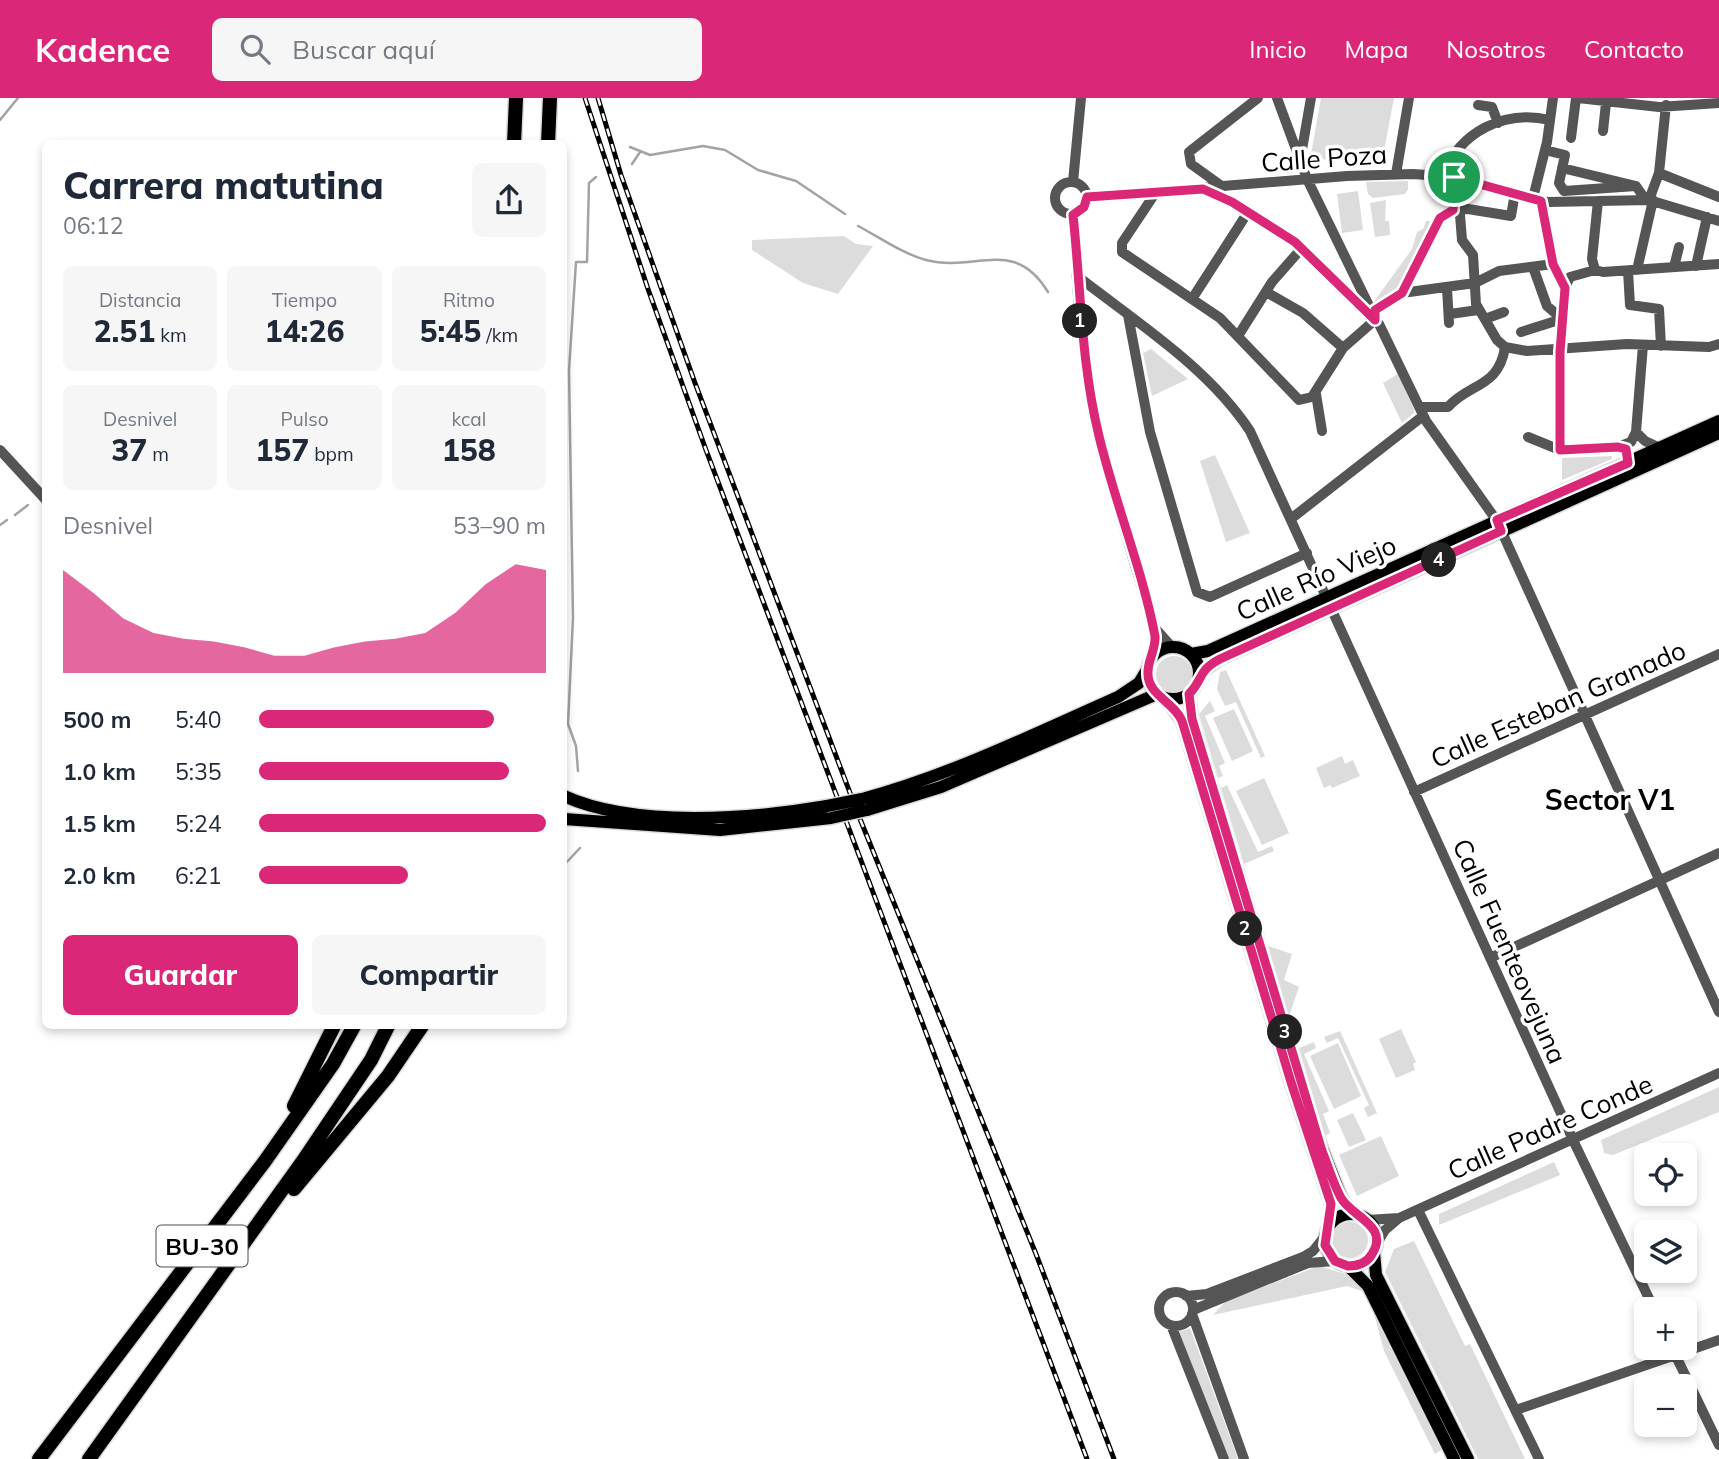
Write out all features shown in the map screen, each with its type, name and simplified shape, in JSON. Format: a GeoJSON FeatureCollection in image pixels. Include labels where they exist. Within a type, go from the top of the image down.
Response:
{"type":"FeatureCollection","features":[{"type":"Feature","properties":{"kind":"highway"},"geometry":{"type":"LineString","coordinates":[[514,140],[516,98]]}},
{"type":"Feature","properties":{"kind":"highway"},"geometry":{"type":"LineString","coordinates":[[548,140],[550,98]]}},
{"type":"Feature","properties":{"kind":"highway"},"geometry":{"type":"LineString","coordinates":[[140,1326],[153,1298],[283,1124],[311,1076],[333,1029]]}},
{"type":"Feature","properties":{"kind":"highway","name":"BU-30"},"geometry":{"type":"LineString","coordinates":[[39,1459],[265,1161],[333,1064],[352,1029]]}},
{"type":"Feature","properties":{"kind":"highway","name":"BU-30"},"geometry":{"type":"LineString","coordinates":[[89,1459],[339,1108],[386,1029]]}},
{"type":"Feature","properties":{"kind":"highway"},"geometry":{"type":"LineString","coordinates":[[233,1259],[250,1246],[363,1108],[420,1029]]}},
{"type":"Feature","properties":{"kind":"main road","name":"Calle Río Viejo"},"geometry":{"type":"LineString","coordinates":[[1499,526],[1719,421]]}},
{"type":"Feature","properties":{"kind":"main road","name":"Calle Río Viejo"},"geometry":{"type":"LineString","coordinates":[[1191,654],[1208,651],[1329,603],[1499,526],[1719,433]]}},
{"type":"Feature","properties":{"kind":"main road","name":"Calle Río Viejo"},"geometry":{"type":"LineString","coordinates":[[1200,673],[1220,659],[1329,603]]}},
{"type":"Feature","properties":{"kind":"main road"},"geometry":{"type":"LineString","coordinates":[[567,819],[720,830],[864,805],[940,787],[1161,696],[1176,699],[1189,694],[1196,686],[1200,673],[1191,654],[1172,647],[1162,649],[1139,683],[1118,696],[969,763],[864,805]]}},
{"type":"Feature","properties":{"kind":"main road"},"geometry":{"type":"LineString","coordinates":[[1150,663],[1149,681],[1182,721],[1291,1082],[1331,1204],[1331,1223]]}},
{"type":"Feature","properties":{"kind":"main road"},"geometry":{"type":"LineString","coordinates":[[1189,694],[1192,719],[1316,1133],[1342,1199],[1354,1214],[1367,1220],[1373,1227],[1377,1275],[1468,1459]]}},
{"type":"Feature","properties":{"kind":"main road"},"geometry":{"type":"LineString","coordinates":[[567,797],[605,808],[687,817],[829,812]]}},
{"type":"Feature","properties":{"kind":"main road"},"geometry":{"type":"LineString","coordinates":[[1354,1214],[1341,1216],[1331,1223],[1321,1242],[1335,1261],[1348,1266],[1368,1286],[1454,1459]]}},
{"type":"Feature","properties":{"kind":"main road"},"geometry":{"type":"LineString","coordinates":[[1348,1266],[1363,1263],[1375,1249]]}},
{"type":"Feature","properties":{"kind":"street"},"geometry":{"type":"LineString","coordinates":[[1073,182],[1081,98]]}},
{"type":"Feature","properties":{"kind":"street"},"geometry":{"type":"LineString","coordinates":[[1223,187],[1188,159],[1193,146],[1258,98]]}},
{"type":"Feature","properties":{"kind":"street"},"geometry":{"type":"LineString","coordinates":[[1277,98],[1307,179],[1421,411],[1499,526],[1719,1012]]}},
{"type":"Feature","properties":{"kind":"street"},"geometry":{"type":"LineString","coordinates":[[1300,161],[1311,98]]}},
{"type":"Feature","properties":{"kind":"street"},"geometry":{"type":"LineString","coordinates":[[1396,174],[1409,98]]}},
{"type":"Feature","properties":{"kind":"street"},"geometry":{"type":"LineString","coordinates":[[1553,98],[1537,200],[1553,264],[1565,288]]}},
{"type":"Feature","properties":{"kind":"street"},"geometry":{"type":"LineString","coordinates":[[1571,138],[1577,98],[1606,103],[1666,106],[1719,103]]}},
{"type":"Feature","properties":{"kind":"street"},"geometry":{"type":"LineString","coordinates":[[1603,131],[1606,103]]}},
{"type":"Feature","properties":{"kind":"street"},"geometry":{"type":"LineString","coordinates":[[1478,105],[1492,107],[1499,122]]}},
{"type":"Feature","properties":{"kind":"street"},"geometry":{"type":"LineString","coordinates":[[1661,346],[1658,308],[1630,305],[1631,272],[1649,200],[1659,173],[1666,106]]}},
{"type":"Feature","properties":{"kind":"street"},"geometry":{"type":"LineString","coordinates":[[1550,120],[1531,117],[1499,122],[1464,141],[1451,156],[1448,176],[1453,210],[1460,215],[1462,240],[1473,255],[1479,310],[1505,347],[1527,351],[1560,346],[1709,347],[1719,344]]}},
{"type":"Feature","properties":{"kind":"street"},"geometry":{"type":"LineString","coordinates":[[1545,150],[1565,155],[1559,187],[1564,191],[1636,186]]}},
{"type":"Feature","properties":{"kind":"street"},"geometry":{"type":"LineString","coordinates":[[1562,168],[1636,186],[1649,200]]}},
{"type":"Feature","properties":{"kind":"street"},"geometry":{"type":"LineString","coordinates":[[1659,173],[1719,197]]}},
{"type":"Feature","properties":{"kind":"street","name":"Calle Poza"},"geometry":{"type":"LineString","coordinates":[[1087,197],[1396,174],[1448,176],[1537,200],[1649,200],[1719,221]]}},
{"type":"Feature","properties":{"kind":"street"},"geometry":{"type":"LineString","coordinates":[[1073,182],[1083,188],[1087,197],[1084,207],[1073,215],[1062,212],[1054,199],[1059,186],[1073,182]]}},
{"type":"Feature","properties":{"kind":"street"},"geometry":{"type":"LineString","coordinates":[[1203,189],[1248,212],[1301,249],[1374,316]]}},
{"type":"Feature","properties":{"kind":"street"},"geometry":{"type":"LineString","coordinates":[[1156,192],[1121,249],[1128,258],[1220,318],[1299,400],[1306,401],[1316,394]]}},
{"type":"Feature","properties":{"kind":"street"},"geometry":{"type":"LineString","coordinates":[[1322,430],[1316,394],[1323,376],[1343,348],[1374,316],[1402,293],[1440,218],[1453,210],[1468,209],[1511,216],[1515,193]]}},
{"type":"Feature","properties":{"kind":"street"},"geometry":{"type":"LineString","coordinates":[[1595,270],[1592,260],[1598,201]]}},
{"type":"Feature","properties":{"kind":"street"},"geometry":{"type":"LineString","coordinates":[[1192,299],[1248,212]]}},
{"type":"Feature","properties":{"kind":"street"},"geometry":{"type":"LineString","coordinates":[[1073,215],[1079,304],[1099,436],[1153,624],[1155,641],[1150,663]]}},
{"type":"Feature","properties":{"kind":"street"},"geometry":{"type":"LineString","coordinates":[[1696,266],[1707,217]]}},
{"type":"Feature","properties":{"kind":"street"},"geometry":{"type":"LineString","coordinates":[[1674,267],[1679,247]]}},
{"type":"Feature","properties":{"kind":"street"},"geometry":{"type":"LineString","coordinates":[[1238,336],[1266,292],[1301,249]]}},
{"type":"Feature","properties":{"kind":"street"},"geometry":{"type":"LineString","coordinates":[[1402,293],[1475,284],[1499,271],[1553,264]]}},
{"type":"Feature","properties":{"kind":"street"},"geometry":{"type":"LineString","coordinates":[[1560,450],[1560,346],[1565,288],[1570,277],[1595,270],[1631,272],[1719,264]]}},
{"type":"Feature","properties":{"kind":"street"},"geometry":{"type":"LineString","coordinates":[[1533,267],[1547,306],[1562,319]]}},
{"type":"Feature","properties":{"kind":"street","name":"Calle Fuenteovejuna"},"geometry":{"type":"LineString","coordinates":[[1076,275],[1211,385],[1238,412],[1250,431],[1292,518],[1573,1140],[1648,1297]]}},
{"type":"Feature","properties":{"kind":"street"},"geometry":{"type":"LineString","coordinates":[[1447,288],[1449,318],[1479,310]]}},
{"type":"Feature","properties":{"kind":"street"},"geometry":{"type":"LineString","coordinates":[[1266,292],[1303,313],[1343,348]]}},
{"type":"Feature","properties":{"kind":"street"},"geometry":{"type":"LineString","coordinates":[[1079,304],[1087,295],[1100,294]]}},
{"type":"Feature","properties":{"kind":"street"},"geometry":{"type":"LineString","coordinates":[[1485,320],[1504,312]]}},
{"type":"Feature","properties":{"kind":"street"},"geometry":{"type":"LineString","coordinates":[[1128,315],[1150,432],[1197,592],[1210,597],[1307,553]]}},
{"type":"Feature","properties":{"kind":"street"},"geometry":{"type":"LineString","coordinates":[[1521,332],[1562,319]]}},
{"type":"Feature","properties":{"kind":"street"},"geometry":{"type":"LineString","coordinates":[[1618,447],[1631,442],[1636,432],[1643,345]]}},
{"type":"Feature","properties":{"kind":"street"},"geometry":{"type":"LineString","coordinates":[[1292,518],[1421,411],[1448,407],[1460,396],[1478,389],[1496,371],[1505,347]]}},
{"type":"Feature","properties":{"kind":"street"},"geometry":{"type":"LineString","coordinates":[[1636,432],[1660,448]]}},
{"type":"Feature","properties":{"kind":"street"},"geometry":{"type":"LineString","coordinates":[[1528,437],[1560,450],[1618,447],[1626,449],[1628,463]]}},
{"type":"Feature","properties":{"kind":"street"},"geometry":{"type":"LineString","coordinates":[[0,450],[42,496]]}},
{"type":"Feature","properties":{"kind":"street"},"geometry":{"type":"LineString","coordinates":[[1153,624],[1172,647]]}},
{"type":"Feature","properties":{"kind":"street","name":"Calle Esteban Granado"},"geometry":{"type":"LineString","coordinates":[[1414,792],[1719,654]]}},
{"type":"Feature","properties":{"kind":"street"},"geometry":{"type":"LineString","coordinates":[[1490,958],[1719,853]]}},
{"type":"Feature","properties":{"kind":"street","name":"Calle Padre Conde"},"geometry":{"type":"LineString","coordinates":[[1375,1249],[1385,1230],[1399,1218],[1719,1073]]}},
{"type":"Feature","properties":{"kind":"street"},"geometry":{"type":"LineString","coordinates":[[1418,1210],[1539,1459]]}},
{"type":"Feature","properties":{"kind":"street","name":"Calle Padre Conde"},"geometry":{"type":"LineString","coordinates":[[1367,1220],[1399,1218]]}},
{"type":"Feature","properties":{"kind":"street"},"geometry":{"type":"LineString","coordinates":[[1224,1459],[1171,1325],[1161,1317],[1160,1303],[1171,1293],[1186,1296],[1207,1294],[1303,1257],[1321,1242]]}},
{"type":"Feature","properties":{"kind":"street"},"geometry":{"type":"LineString","coordinates":[[1171,1325],[1186,1323],[1192,1312],[1308,1264],[1335,1261]]}},
{"type":"Feature","properties":{"kind":"street"},"geometry":{"type":"LineString","coordinates":[[1186,1296],[1244,1459]]}},
{"type":"Feature","properties":{"kind":"street"},"geometry":{"type":"LineString","coordinates":[[1697,1345],[1719,1340]]}},
{"type":"Feature","properties":{"kind":"street"},"geometry":{"type":"LineString","coordinates":[[1516,1410],[1650,1360]]}},
{"type":"Feature","properties":{"kind":"street"},"geometry":{"type":"LineString","coordinates":[[1678,1360],[1719,1445]]}},
{"type":"Feature","properties":{"kind":"shaded area"},"geometry":{"type":"Polygon","coordinates":[[[1321,98],[1394,98],[1383,157],[1310,160],[1321,98]]]}},
{"type":"Feature","properties":{"kind":"shaded area"},"geometry":{"type":"Polygon","coordinates":[[[1408,181],[1405,194],[1373,198],[1368,194],[1366,182],[1408,181]]]}},
{"type":"Feature","properties":{"kind":"shaded area"},"geometry":{"type":"Polygon","coordinates":[[[1358,191],[1363,230],[1342,233],[1337,194],[1358,191]]]}},
{"type":"Feature","properties":{"kind":"shaded area"},"geometry":{"type":"Polygon","coordinates":[[[1386,200],[1385,221],[1389,221],[1390,235],[1375,237],[1370,203],[1386,200]]]}},
{"type":"Feature","properties":{"kind":"shaded area"},"geometry":{"type":"Polygon","coordinates":[[[1426,221],[1433,221],[1398,292],[1375,306],[1373,303],[1412,249],[1417,232],[1423,229],[1426,221]]]}},
{"type":"Feature","properties":{"kind":"shaded area"},"geometry":{"type":"Polygon","coordinates":[[[844,236],[856,244],[873,246],[838,294],[803,283],[752,250],[752,240],[844,236]]]}},
{"type":"Feature","properties":{"kind":"shaded area"},"geometry":{"type":"Polygon","coordinates":[[[1151,349],[1188,379],[1152,396],[1143,353],[1151,349]]]}},
{"type":"Feature","properties":{"kind":"shaded area"},"geometry":{"type":"Polygon","coordinates":[[[1398,374],[1414,409],[1414,413],[1402,423],[1383,383],[1398,374]]]}},
{"type":"Feature","properties":{"kind":"shaded area"},"geometry":{"type":"Polygon","coordinates":[[[1215,455],[1250,533],[1226,542],[1200,461],[1215,455]]]}},
{"type":"Feature","properties":{"kind":"shaded area"},"geometry":{"type":"Polygon","coordinates":[[[1612,456],[1612,459],[1562,480],[1562,458],[1612,456]]]}},
{"type":"Feature","properties":{"kind":"shaded area"},"geometry":{"type":"Polygon","coordinates":[[[1174,656],[1187,661],[1192,674],[1187,687],[1174,692],[1161,687],[1156,674],[1161,661],[1174,656]]]}},
{"type":"Feature","properties":{"kind":"shaded area"},"geometry":{"type":"Polygon","coordinates":[[[1226,670],[1265,756],[1261,758],[1236,702],[1225,706],[1217,689],[1220,672],[1226,670]]]}},
{"type":"Feature","properties":{"kind":"shaded area"},"geometry":{"type":"Polygon","coordinates":[[[1210,701],[1215,711],[1205,716],[1225,763],[1219,766],[1223,776],[1218,778],[1199,714],[1210,701]]]}},
{"type":"Feature","properties":{"kind":"shaded area"},"geometry":{"type":"Polygon","coordinates":[[[1234,709],[1253,751],[1232,761],[1213,718],[1234,709]]]}},
{"type":"Feature","properties":{"kind":"shaded area"},"geometry":{"type":"Polygon","coordinates":[[[1342,756],[1345,764],[1353,760],[1360,776],[1332,788],[1330,785],[1324,788],[1316,768],[1342,756]]]}},
{"type":"Feature","properties":{"kind":"shaded area"},"geometry":{"type":"Polygon","coordinates":[[[1264,778],[1289,833],[1262,845],[1236,791],[1264,778]]]}},
{"type":"Feature","properties":{"kind":"shaded area"},"geometry":{"type":"Polygon","coordinates":[[[1227,785],[1258,852],[1272,846],[1274,851],[1244,864],[1221,788],[1227,785]]]}},
{"type":"Feature","properties":{"kind":"shaded area"},"geometry":{"type":"Polygon","coordinates":[[[1268,946],[1292,954],[1284,980],[1299,987],[1289,1016],[1268,946]]]}},
{"type":"Feature","properties":{"kind":"shaded area"},"geometry":{"type":"Polygon","coordinates":[[[1401,1029],[1416,1062],[1413,1064],[1415,1070],[1396,1078],[1379,1039],[1401,1029]]]}},
{"type":"Feature","properties":{"kind":"shaded area"},"geometry":{"type":"Polygon","coordinates":[[[1340,1031],[1377,1113],[1368,1117],[1364,1108],[1369,1105],[1338,1038],[1327,1043],[1324,1037],[1340,1031]]]}},
{"type":"Feature","properties":{"kind":"shaded area"},"geometry":{"type":"Polygon","coordinates":[[[1314,1042],[1316,1048],[1304,1054],[1329,1111],[1323,1114],[1330,1133],[1325,1136],[1299,1048],[1314,1042]]]}},
{"type":"Feature","properties":{"kind":"shaded area"},"geometry":{"type":"Polygon","coordinates":[[[1338,1043],[1361,1096],[1334,1109],[1310,1056],[1338,1043]]]}},
{"type":"Feature","properties":{"kind":"shaded area"},"geometry":{"type":"Polygon","coordinates":[[[1719,1087],[1719,1112],[1643,1143],[1634,1143],[1634,1146],[1613,1155],[1604,1153],[1601,1140],[1719,1087]]]}},
{"type":"Feature","properties":{"kind":"shaded area"},"geometry":{"type":"Polygon","coordinates":[[[1353,1113],[1366,1140],[1349,1147],[1337,1120],[1353,1113]]]}},
{"type":"Feature","properties":{"kind":"shaded area"},"geometry":{"type":"Polygon","coordinates":[[[1381,1136],[1399,1176],[1357,1196],[1339,1155],[1381,1136]]]}},
{"type":"Feature","properties":{"kind":"shaded area"},"geometry":{"type":"Polygon","coordinates":[[[1554,1162],[1560,1175],[1439,1225],[1439,1214],[1554,1162]]]}},
{"type":"Feature","properties":{"kind":"shaded area"},"geometry":{"type":"Polygon","coordinates":[[[1350,1222],[1363,1227],[1368,1240],[1363,1253],[1350,1258],[1337,1253],[1332,1240],[1337,1227],[1350,1222]]]}},
{"type":"Feature","properties":{"kind":"shaded area"},"geometry":{"type":"Polygon","coordinates":[[[1414,1241],[1465,1346],[1470,1344],[1525,1459],[1478,1459],[1385,1272],[1394,1249],[1414,1241]]]}},
{"type":"Feature","properties":{"kind":"shaded area"},"geometry":{"type":"Polygon","coordinates":[[[1319,1266],[1352,1276],[1367,1293],[1347,1286],[1213,1315],[1226,1301],[1319,1266]]]}},
{"type":"Feature","properties":{"kind":"shaded area"},"geometry":{"type":"Polygon","coordinates":[[[1371,1302],[1443,1449],[1435,1454],[1384,1351],[1371,1302]]]}},
{"type":"Feature","properties":{"kind":"shaded area"},"geometry":{"type":"Polygon","coordinates":[[[1190,1328],[1238,1459],[1227,1459],[1179,1332],[1190,1328]]]}},
{"type":"Feature","properties":{"kind":"waterway"},"geometry":{"type":"LineString","coordinates":[[0,120],[18,98]]}},
{"type":"Feature","properties":{"kind":"waterway"},"geometry":{"type":"LineString","coordinates":[[630,147],[650,155],[703,146],[725,150],[758,170],[796,181],[845,214]]}},
{"type":"Feature","properties":{"kind":"waterway"},"geometry":{"type":"LineString","coordinates":[[632,164],[640,152]]}},
{"type":"Feature","properties":{"kind":"waterway"},"geometry":{"type":"LineString","coordinates":[[578,771],[576,746],[568,724],[573,618],[569,370],[576,262],[587,262],[589,183],[596,177]]}},
{"type":"Feature","properties":{"kind":"waterway"},"geometry":{"type":"LineString","coordinates":[[858,226],[900,250],[926,260],[944,263],[993,260],[1022,265],[1035,275],[1048,292]]}},
{"type":"Feature","properties":{"kind":"waterway"},"geometry":{"type":"LineString","coordinates":[[15,515],[28,505]]}},
{"type":"Feature","properties":{"kind":"waterway"},"geometry":{"type":"LineString","coordinates":[[0,525],[7,520]]}},
{"type":"Feature","properties":{"kind":"waterway"},"geometry":{"type":"LineString","coordinates":[[567,862],[580,848]]}},
{"type":"Feature","properties":{"kind":"railway"},"geometry":{"type":"LineString","coordinates":[[585,98],[648,289],[706,450],[1087,1459]]}},
{"type":"Feature","properties":{"kind":"railway"},"geometry":{"type":"LineString","coordinates":[[598,98],[621,175],[695,383],[858,814],[1036,1254],[1114,1459]]}},
{"type":"Feature","properties":{"kind":"district","name":"Sector V1"},"geometry":{"type":"Point","coordinates":[1610,799]}},
{"type":"Feature","properties":{"kind":"route"},"geometry":{"type":"LineString","coordinates":[[1454,177],[1541,201],[1553,264],[1565,288],[1560,352],[1560,450],[1618,447],[1626,449],[1630,455],[1628,463],[1497,520],[1501,531],[1210,664],[1200,673],[1196,686],[1189,694],[1192,719],[1322,1151],[1342,1199],[1354,1214],[1367,1220],[1376,1236],[1375,1249],[1369,1259],[1356,1266],[1348,1266],[1335,1261],[1325,1245],[1326,1232],[1331,1223],[1331,1204],[1311,1148],[1182,721],[1176,709],[1157,694],[1147,676],[1155,648],[1155,636],[1099,436],[1089,387],[1076,275],[1073,215],[1081,211],[1087,197],[1203,189],[1232,202],[1295,242],[1375,320],[1375,310],[1402,293],[1440,218],[1453,210],[1454,177]]}}]}
